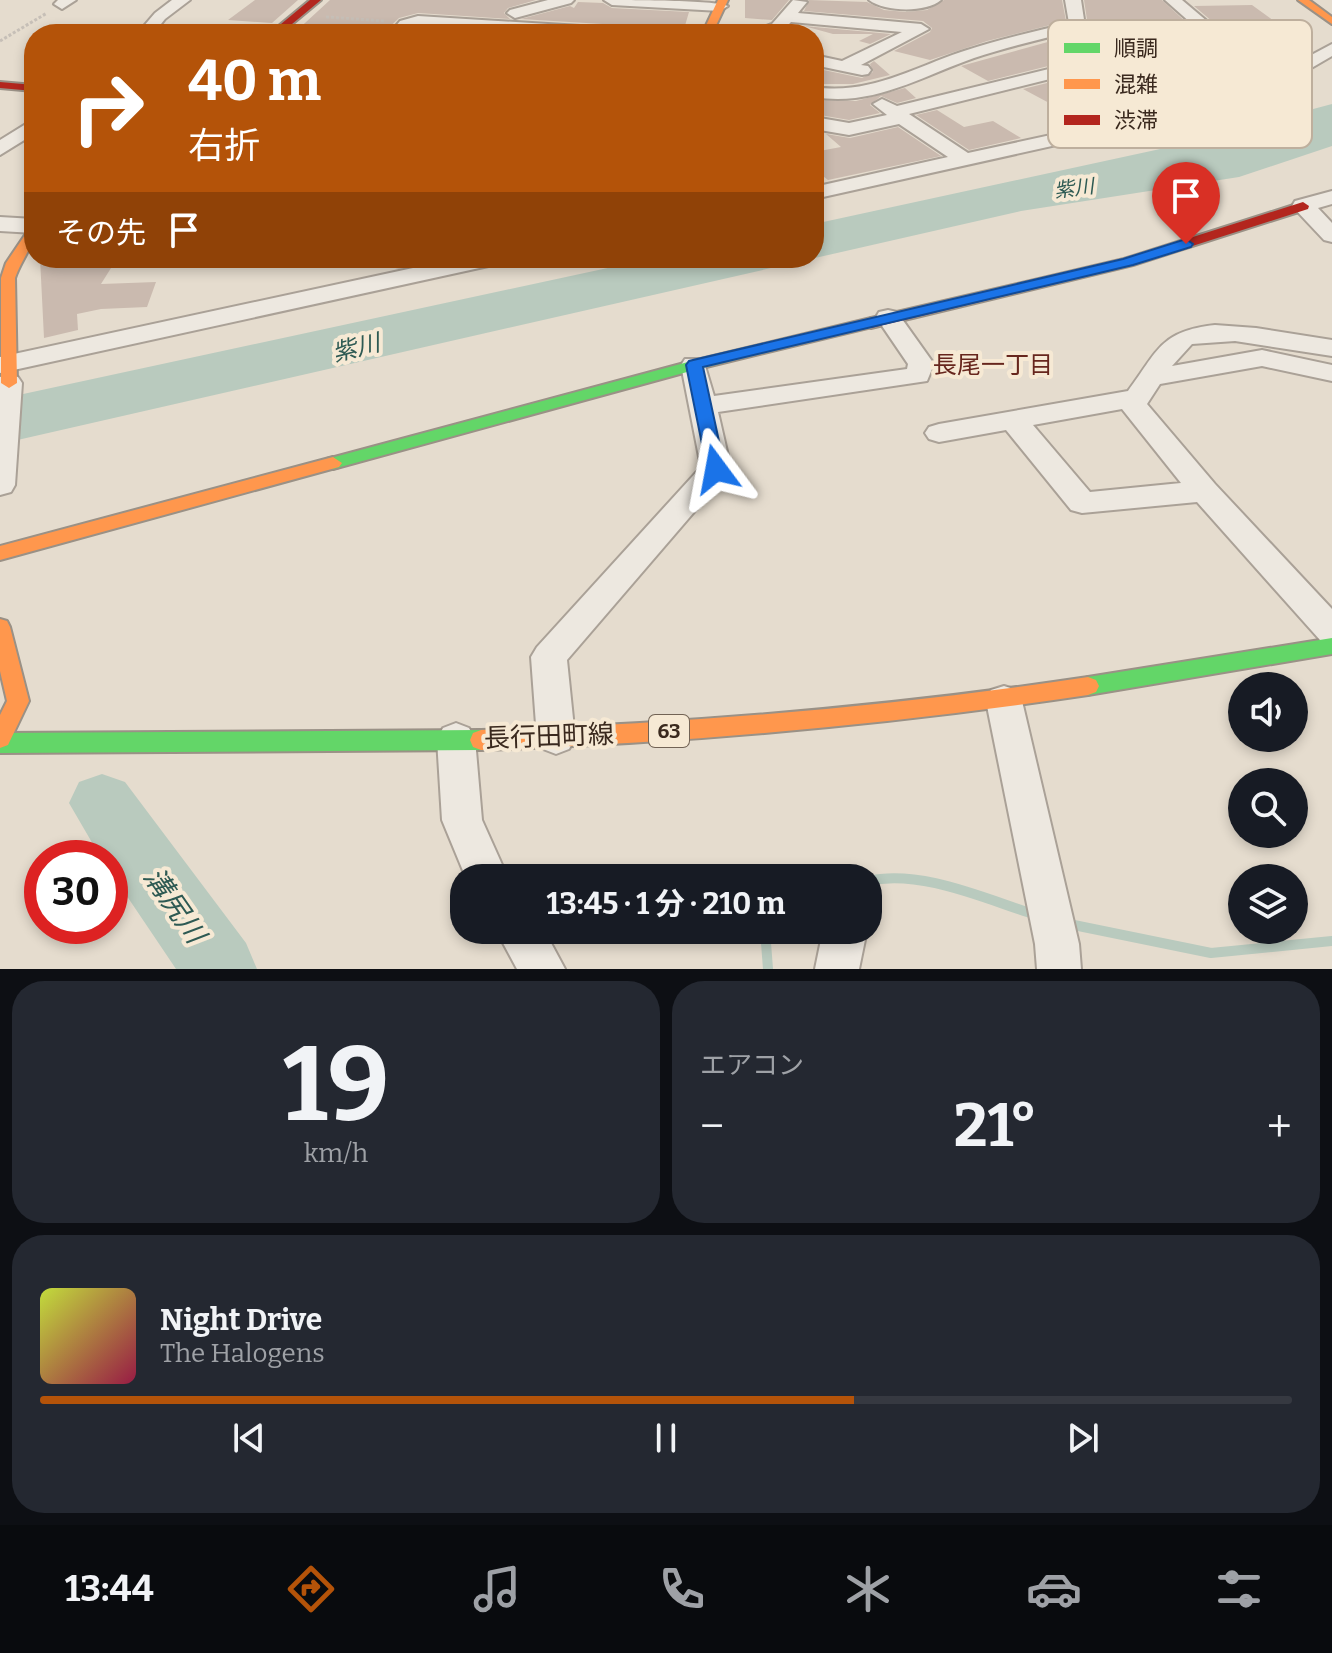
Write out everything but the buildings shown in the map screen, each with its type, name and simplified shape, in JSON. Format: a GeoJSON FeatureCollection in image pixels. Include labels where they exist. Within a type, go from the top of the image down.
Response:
{"type":"FeatureCollection","features":[{"type":"Feature","properties":{"kind":"street"},"geometry":{"type":"LineString","coordinates":[[153,24],[182,0]]}},
{"type":"Feature","properties":{"kind":"street"},"geometry":{"type":"LineString","coordinates":[[286,24],[316,0]]}},
{"type":"Feature","properties":{"kind":"street"},"geometry":{"type":"LineString","coordinates":[[406,24],[566,0]]}},
{"type":"Feature","properties":{"kind":"street"},"geometry":{"type":"LineString","coordinates":[[612,0],[722,3],[712,24]]}},
{"type":"Feature","properties":{"kind":"street"},"geometry":{"type":"LineString","coordinates":[[781,24],[800,0]]}},
{"type":"Feature","properties":{"kind":"street"},"geometry":{"type":"LineString","coordinates":[[877,0],[922,5],[933,0]]}},
{"type":"Feature","properties":{"kind":"street"},"geometry":{"type":"LineString","coordinates":[[1073,0],[1081,20]]}},
{"type":"Feature","properties":{"kind":"street"},"geometry":{"type":"LineString","coordinates":[[1173,0],[1196,20]]}},
{"type":"Feature","properties":{"kind":"street"},"geometry":{"type":"LineString","coordinates":[[1303,0],[1332,21]]}},
{"type":"Feature","properties":{"kind":"street"},"geometry":{"type":"LineString","coordinates":[[1321,0],[1332,8]]}},
{"type":"Feature","properties":{"kind":"street"},"geometry":{"type":"LineString","coordinates":[[508,8],[582,24]]}},
{"type":"Feature","properties":{"kind":"street"},"geometry":{"type":"LineString","coordinates":[[787,17],[921,29],[844,66]]}},
{"type":"Feature","properties":{"kind":"street"},"geometry":{"type":"LineString","coordinates":[[824,94],[841,97],[911,80],[972,53],[1048,47]]}},
{"type":"Feature","properties":{"kind":"street"},"geometry":{"type":"LineString","coordinates":[[1312,60],[1332,49]]}},
{"type":"Feature","properties":{"kind":"street"},"geometry":{"type":"LineString","coordinates":[[824,125],[849,129],[898,115],[1048,59]]}},
{"type":"Feature","properties":{"kind":"street"},"geometry":{"type":"LineString","coordinates":[[824,62],[911,80]]}},
{"type":"Feature","properties":{"kind":"street"},"geometry":{"type":"LineString","coordinates":[[0,85],[24,87]]}},
{"type":"Feature","properties":{"kind":"street"},"geometry":{"type":"LineString","coordinates":[[864,92],[966,161]]}},
{"type":"Feature","properties":{"kind":"street"},"geometry":{"type":"LineString","coordinates":[[2,145],[24,131]]}},
{"type":"Feature","properties":{"kind":"street"},"geometry":{"type":"LineString","coordinates":[[824,191],[1048,142]]}},
{"type":"Feature","properties":{"kind":"street"},"geometry":{"type":"LineString","coordinates":[[0,553],[694,365],[1128,262],[1332,197]]}},
{"type":"Feature","properties":{"kind":"street"},"geometry":{"type":"LineString","coordinates":[[1303,206],[1332,235]]}},
{"type":"Feature","properties":{"kind":"street"},"geometry":{"type":"LineString","coordinates":[[0,224],[24,228]]}},
{"type":"Feature","properties":{"kind":"street"},"geometry":{"type":"LineString","coordinates":[[0,485],[8,278],[24,245]]}},
{"type":"Feature","properties":{"kind":"street"},"geometry":{"type":"LineString","coordinates":[[6,370],[446,268]]}},
{"type":"Feature","properties":{"kind":"street"},"geometry":{"type":"LineString","coordinates":[[702,406],[918,375],[921,364],[888,317]]}},
{"type":"Feature","properties":{"kind":"street"},"geometry":{"type":"LineString","coordinates":[[939,433],[1137,398],[1181,340],[1197,334],[1261,335],[1332,348]]}},
{"type":"Feature","properties":{"kind":"street"},"geometry":{"type":"LineString","coordinates":[[1153,377],[1262,358],[1332,373]]}},
{"type":"Feature","properties":{"kind":"street"},"geometry":{"type":"LineString","coordinates":[[556,738],[549,657],[716,469],[694,365]]}},
{"type":"Feature","properties":{"kind":"street"},"geometry":{"type":"LineString","coordinates":[[1128,399],[1204,491],[1332,631]]}},
{"type":"Feature","properties":{"kind":"street"},"geometry":{"type":"LineString","coordinates":[[1013,420],[1082,503],[1204,491]]}},
{"type":"Feature","properties":{"kind":"street"},"geometry":{"type":"LineString","coordinates":[[0,627],[18,701],[0,741]]}},
{"type":"Feature","properties":{"kind":"street","name":"長行田町線"},"geometry":{"type":"LineString","coordinates":[[0,741],[556,738],[839,720],[1004,701],[1332,646]]}},
{"type":"Feature","properties":{"kind":"street"},"geometry":{"type":"LineString","coordinates":[[1004,701],[1057,944],[1059,969]]}},
{"type":"Feature","properties":{"kind":"street"},"geometry":{"type":"LineString","coordinates":[[456,739],[462,820],[481,864]]}},
{"type":"Feature","properties":{"kind":"street"},"geometry":{"type":"LineString","coordinates":[[527,944],[543,969]]}},
{"type":"Feature","properties":{"kind":"street"},"geometry":{"type":"LineString","coordinates":[[837,969],[842,944]]}},
{"type":"Feature","properties":{"kind":"path"},"geometry":{"type":"LineString","coordinates":[[28,24],[65,2]]}},
{"type":"Feature","properties":{"kind":"path"},"geometry":{"type":"LineString","coordinates":[[297,15],[413,22]]}},
{"type":"Feature","properties":{"kind":"path"},"geometry":{"type":"LineString","coordinates":[[0,41],[24,27]]}},
{"type":"Feature","properties":{"kind":"water","name":"紫川"},"geometry":{"type":"Polygon","coordinates":[[[1332,104],[1332,146],[1239,177],[1021,211],[824,256],[824,222],[1165,148],[1312,148],[1312,109],[1332,104]]]}},
{"type":"Feature","properties":{"kind":"water","name":"紫川"},"geometry":{"type":"Polygon","coordinates":[[[608,268],[771,268],[0,444],[0,399],[608,268]]]}},
{"type":"Feature","properties":{"kind":"waterway","name":"溝尻川"},"geometry":{"type":"LineString","coordinates":[[102,803],[220,969]]}},
{"type":"Feature","properties":{"kind":"waterway"},"geometry":{"type":"LineString","coordinates":[[882,879],[931,882],[1036,915]]}},
{"type":"Feature","properties":{"kind":"waterway"},"geometry":{"type":"LineString","coordinates":[[1064,923],[1211,953],[1332,941]]}},
{"type":"Feature","properties":{"kind":"waterway"},"geometry":{"type":"LineString","coordinates":[[766,944],[768,969]]}},
{"type":"Feature","properties":{"kind":"traffic: fast"},"geometry":{"type":"LineString","coordinates":[[333,463],[694,365],[871,323]]}},
{"type":"Feature","properties":{"kind":"traffic: fast"},"geometry":{"type":"LineString","coordinates":[[1088,686],[1332,646]]}},
{"type":"Feature","properties":{"kind":"traffic: fast"},"geometry":{"type":"LineString","coordinates":[[0,743],[481,740]]}},
{"type":"Feature","properties":{"kind":"traffic: slow"},"geometry":{"type":"LineString","coordinates":[[712,24],[723,0]]}},
{"type":"Feature","properties":{"kind":"traffic: slow"},"geometry":{"type":"LineString","coordinates":[[1303,0],[1332,21]]}},
{"type":"Feature","properties":{"kind":"traffic: slow"},"geometry":{"type":"LineString","coordinates":[[9,383],[8,278],[24,247]]}},
{"type":"Feature","properties":{"kind":"traffic: slow"},"geometry":{"type":"LineString","coordinates":[[0,553],[333,463]]}},
{"type":"Feature","properties":{"kind":"traffic: slow"},"geometry":{"type":"LineString","coordinates":[[0,627],[18,701],[0,738]]}},
{"type":"Feature","properties":{"kind":"traffic: slow"},"geometry":{"type":"LineString","coordinates":[[481,740],[634,734],[785,723],[937,707],[1088,686]]}},
{"type":"Feature","properties":{"kind":"traffic: jam"},"geometry":{"type":"LineString","coordinates":[[286,24],[316,0]]}},
{"type":"Feature","properties":{"kind":"traffic: jam"},"geometry":{"type":"LineString","coordinates":[[0,85],[24,87]]}},
{"type":"Feature","properties":{"kind":"traffic: jam"},"geometry":{"type":"LineString","coordinates":[[871,323],[1128,262],[1303,206]]}},
{"type":"Feature","properties":{"kind":"district","name":"長尾一丁目"},"geometry":{"type":"Point","coordinates":[993,365]}},
{"type":"Feature","properties":{"kind":"route"},"geometry":{"type":"LineString","coordinates":[[716,469],[694,365],[1128,262],[1186,244]]}}]}
